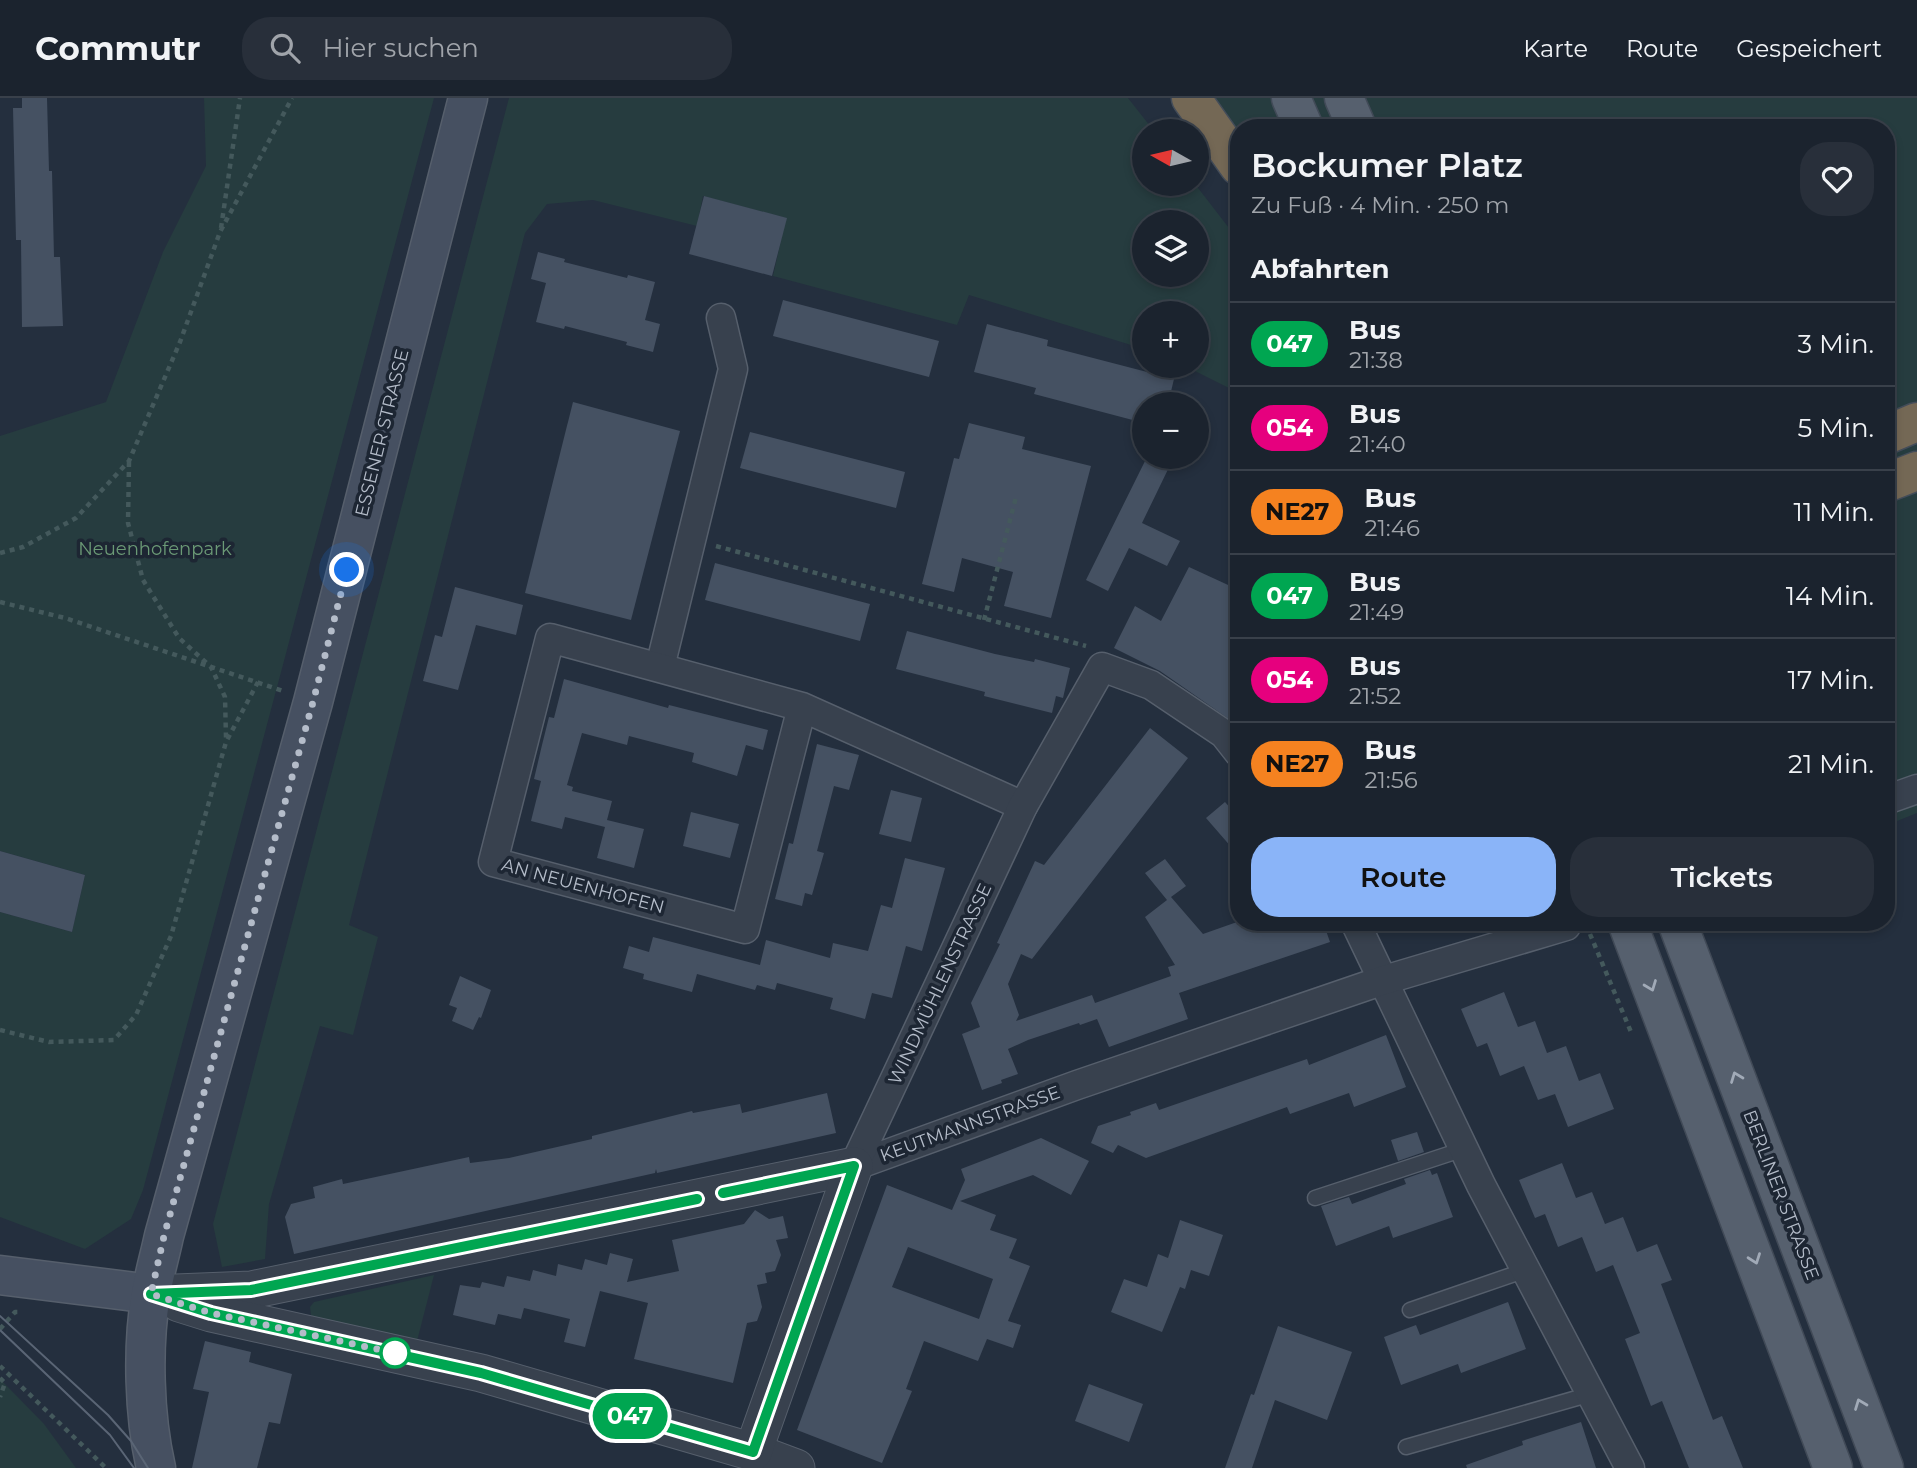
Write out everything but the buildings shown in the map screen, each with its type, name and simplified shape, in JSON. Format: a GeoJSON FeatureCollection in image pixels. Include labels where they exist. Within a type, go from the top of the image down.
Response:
{"type":"FeatureCollection","features":[{"type":"Feature","properties":{"kind":"highway"},"geometry":{"type":"LineString","coordinates":[[1191,98],[1230,153]]}},
{"type":"Feature","properties":{"kind":"highway"},"geometry":{"type":"LineString","coordinates":[[1895,431],[1917,422]]}},
{"type":"Feature","properties":{"kind":"highway"},"geometry":{"type":"LineString","coordinates":[[1895,480],[1917,471]]}},
{"type":"Feature","properties":{"kind":"main road","name":"ESSENER STRASSE"},"geometry":{"type":"LineString","coordinates":[[156,1468],[147,1405],[147,1339],[151,1294],[164,1236],[313,702],[468,98]]}},
{"type":"Feature","properties":{"kind":"main road"},"geometry":{"type":"LineString","coordinates":[[1291,98],[1300,119]]}},
{"type":"Feature","properties":{"kind":"main road"},"geometry":{"type":"LineString","coordinates":[[1344,98],[1353,119]]}},
{"type":"Feature","properties":{"kind":"main road"},"geometry":{"type":"LineString","coordinates":[[1630,931],[1832,1468]]}},
{"type":"Feature","properties":{"kind":"main road","name":"BERLINER STRASSE"},"geometry":{"type":"LineString","coordinates":[[1680,931],[1884,1468]]}},
{"type":"Feature","properties":{"kind":"main road"},"geometry":{"type":"LineString","coordinates":[[0,1275],[151,1294]]}},
{"type":"Feature","properties":{"kind":"street"},"geometry":{"type":"LineString","coordinates":[[660,667],[733,369],[721,318]]}},
{"type":"Feature","properties":{"kind":"street","name":"AN NEUENHOFEN"},"geometry":{"type":"LineString","coordinates":[[802,707],[745,929],[493,862],[550,638],[802,707],[1023,806]]}},
{"type":"Feature","properties":{"kind":"street","name":"WINDMÜHLENSTRASSE"},"geometry":{"type":"LineString","coordinates":[[750,1460],[854,1166],[1023,806],[1102,667],[1151,685],[1224,734],[1230,742]]}},
{"type":"Feature","properties":{"kind":"street"},"geometry":{"type":"LineString","coordinates":[[1895,797],[1917,789]]}},
{"type":"Feature","properties":{"kind":"street"},"geometry":{"type":"LineString","coordinates":[[1358,931],[1464,1149],[1630,1468]]}},
{"type":"Feature","properties":{"kind":"street","name":"KEUTMANNSTRASSE"},"geometry":{"type":"LineString","coordinates":[[151,1294],[251,1290],[854,1166],[1077,1085],[1381,981],[1549,931]]}},
{"type":"Feature","properties":{"kind":"street"},"geometry":{"type":"LineString","coordinates":[[151,1294],[211,1313],[481,1373],[750,1460],[796,1468]]}},
{"type":"Feature","properties":{"kind":"lane"},"geometry":{"type":"LineString","coordinates":[[1315,1198],[1464,1149]]}},
{"type":"Feature","properties":{"kind":"lane"},"geometry":{"type":"LineString","coordinates":[[1409,1310],[1526,1270]]}},
{"type":"Feature","properties":{"kind":"lane"},"geometry":{"type":"LineString","coordinates":[[1406,1447],[1591,1394]]}},
{"type":"Feature","properties":{"kind":"path"},"geometry":{"type":"LineString","coordinates":[[220,232],[240,98]]}},
{"type":"Feature","properties":{"kind":"path"},"geometry":{"type":"LineString","coordinates":[[0,554],[23,547],[76,519],[129,461],[180,342],[220,232],[292,98]]}},
{"type":"Feature","properties":{"kind":"path"},"geometry":{"type":"LineString","coordinates":[[129,461],[128,523],[144,580],[179,638],[211,667],[225,697],[226,742]]}},
{"type":"Feature","properties":{"kind":"path"},"geometry":{"type":"LineString","coordinates":[[984,620],[1016,497]]}},
{"type":"Feature","properties":{"kind":"path"},"geometry":{"type":"LineString","coordinates":[[692,539],[984,620],[1093,647]]}},
{"type":"Feature","properties":{"kind":"path"},"geometry":{"type":"LineString","coordinates":[[0,602],[65,618],[313,702]]}},
{"type":"Feature","properties":{"kind":"path"},"geometry":{"type":"LineString","coordinates":[[0,1030],[49,1042],[114,1040],[136,1015],[170,936],[226,742],[258,682]]}},
{"type":"Feature","properties":{"kind":"path"},"geometry":{"type":"LineString","coordinates":[[0,1366],[106,1468]]}},
{"type":"Feature","properties":{"kind":"path"},"geometry":{"type":"LineString","coordinates":[[0,1378],[5,1383],[0,1397]]}},
{"type":"Feature","properties":{"kind":"green space","name":"Neuenhofenpark"},"geometry":{"type":"Polygon","coordinates":[[[204,98],[434,98],[143,1190],[131,1219],[85,1249],[0,1217],[0,912],[72,932],[85,875],[0,851],[0,436],[106,402],[163,252],[206,166],[204,98]]]}},
{"type":"Feature","properties":{"kind":"green space"},"geometry":{"type":"Polygon","coordinates":[[[509,98],[1128,98],[1145,119],[1132,119],[1132,196],[1204,196],[1230,229],[1230,388],[1209,378],[1209,301],[1132,301],[1132,345],[969,295],[957,325],[773,276],[786,218],[703,196],[697,226],[593,200],[547,204],[525,233],[349,925],[378,937],[353,1035],[320,1026],[269,1204],[265,1259],[222,1267],[213,1224],[509,98]]]}},
{"type":"Feature","properties":{"kind":"green space"},"geometry":{"type":"Polygon","coordinates":[[[1205,98],[1917,98],[1917,813],[1895,822],[1895,119],[1230,119],[1230,130],[1205,98]]]}},
{"type":"Feature","properties":{"kind":"green space"},"geometry":{"type":"Polygon","coordinates":[[[434,1275],[416,1345],[318,1322],[311,1315],[310,1307],[314,1302],[434,1275]]]}},
{"type":"Feature","properties":{"kind":"green space"},"geometry":{"type":"Polygon","coordinates":[[[0,1379],[44,1424],[76,1468],[0,1468],[0,1379]]]}},
{"type":"Feature","properties":{"kind":"tram line"},"geometry":{"type":"LineString","coordinates":[[0,1316],[108,1415],[131,1441],[148,1468]]}},
{"type":"Feature","properties":{"kind":"tram line"},"geometry":{"type":"LineString","coordinates":[[0,1330],[110,1435],[134,1468]]}},
{"type":"Feature","properties":{"kind":"bus line","name":"047"},"geometry":{"type":"LineString","coordinates":[[697,1199],[251,1290],[151,1294],[211,1313],[481,1373],[753,1452],[854,1166],[723,1193]]}},
{"type":"Feature","properties":{"kind":"route"},"geometry":{"type":"LineString","coordinates":[[347,570],[313,702],[164,1236],[151,1294],[211,1313],[395,1353]]}}]}
